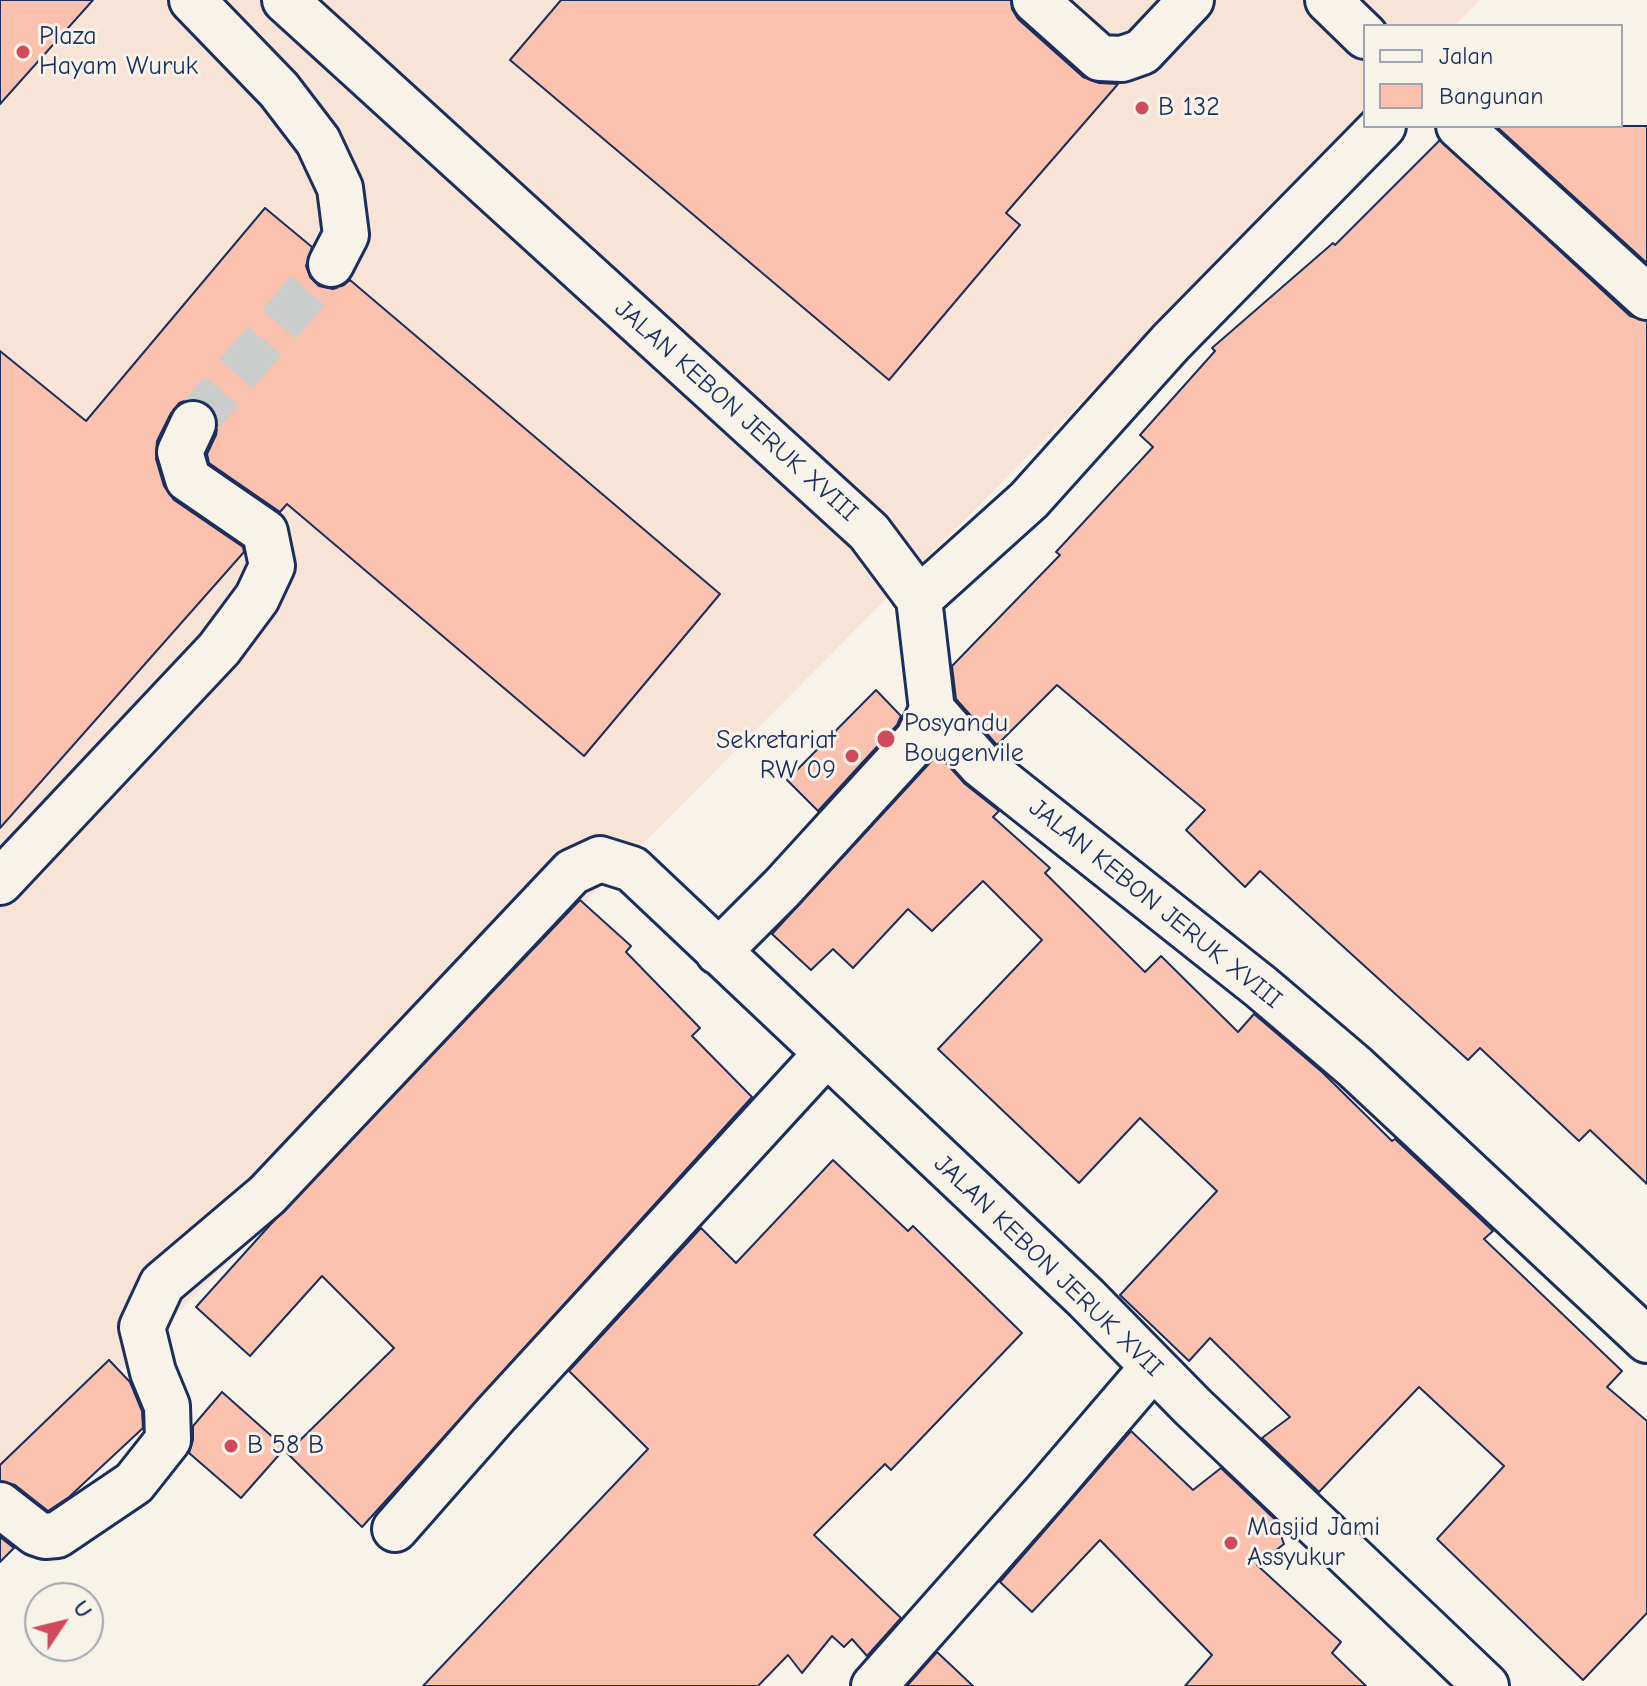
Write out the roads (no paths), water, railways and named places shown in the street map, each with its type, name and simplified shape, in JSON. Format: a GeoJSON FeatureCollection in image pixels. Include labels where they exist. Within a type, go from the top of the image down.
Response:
{"type":"FeatureCollection","features":[{"type":"Feature","properties":{"kind":"street"},"geometry":{"type":"LineString","coordinates":[[192,0],[279,90],[318,141],[340,188],[346,235],[331,264]]}},
{"type":"Feature","properties":{"kind":"street","name":"JALAN KEBON JERUK XVIII"},"geometry":{"type":"LineString","coordinates":[[285,0],[869,532],[919,599]]}},
{"type":"Feature","properties":{"kind":"street"},"geometry":{"type":"LineString","coordinates":[[1035,0],[1100,58],[1122,59],[1142,52],[1191,0]]}},
{"type":"Feature","properties":{"kind":"street"},"geometry":{"type":"LineString","coordinates":[[1328,0],[1363,34]]}},
{"type":"Feature","properties":{"kind":"street"},"geometry":{"type":"LineString","coordinates":[[718,952],[782,888],[918,739],[932,710],[919,599],[1029,500],[1171,342],[1381,128]]}},
{"type":"Feature","properties":{"kind":"street"},"geometry":{"type":"LineString","coordinates":[[1461,128],[1647,297]]}},
{"type":"Feature","properties":{"kind":"street"},"geometry":{"type":"LineString","coordinates":[[0,882],[219,649],[257,598],[272,566],[265,532],[188,479],[180,452],[193,424]]}},
{"type":"Feature","properties":{"kind":"street","name":"JALAN KEBON JERUK XVIII"},"geometry":{"type":"LineString","coordinates":[[932,710],[981,765],[1261,987],[1355,1067],[1647,1340]]}},
{"type":"Feature","properties":{"kind":"street","name":"JALAN KEBON JERUK XVII"},"geometry":{"type":"LineString","coordinates":[[0,1505],[36,1533],[57,1535],[134,1483],[168,1440],[167,1406],[153,1372],[142,1327],[162,1284],[267,1195],[572,872],[600,859],[632,869],[1086,1298],[1153,1367],[1486,1686]]}},
{"type":"Feature","properties":{"kind":"street"},"geometry":{"type":"LineString","coordinates":[[395,1529],[496,1414],[826,1054]]}},
{"type":"Feature","properties":{"kind":"street"},"geometry":{"type":"LineString","coordinates":[[874,1686],[1153,1367]]}},
{"type":"Feature","properties":{"kind":"tunnel"},"geometry":{"type":"LineString","coordinates":[[193,424],[331,264]]}},
{"type":"Feature","properties":{"kind":"place","name":"Plaza Hayam Wuruk"},"geometry":{"type":"Point","coordinates":[23,52]}},
{"type":"Feature","properties":{"kind":"place","name":"B 132"},"geometry":{"type":"Point","coordinates":[1142,108]}},
{"type":"Feature","properties":{"kind":"place","name":"Posyandu Bougenvile"},"geometry":{"type":"Point","coordinates":[886,739]}},
{"type":"Feature","properties":{"kind":"place","name":"Sekretariat RW 09"},"geometry":{"type":"Point","coordinates":[852,756]}},
{"type":"Feature","properties":{"kind":"place","name":"B 58 B"},"geometry":{"type":"Point","coordinates":[231,1446]}},
{"type":"Feature","properties":{"kind":"place","name":"Masjid Jami Assyukur"},"geometry":{"type":"Point","coordinates":[1231,1543]}}]}
